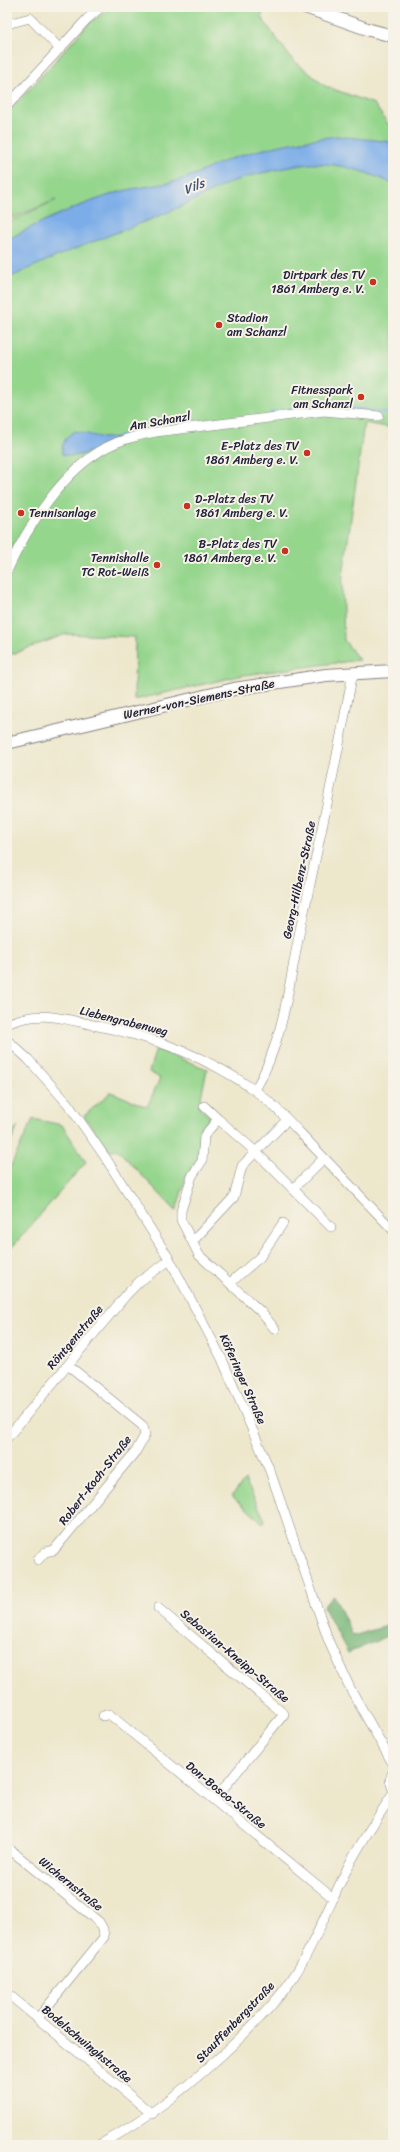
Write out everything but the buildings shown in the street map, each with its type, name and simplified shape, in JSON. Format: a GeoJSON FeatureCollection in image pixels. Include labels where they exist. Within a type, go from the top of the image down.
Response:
{"type":"FeatureCollection","features":[{"type":"Feature","properties":{"kind":"main road"},"geometry":{"type":"LineString","coordinates":[[305,7],[370,30],[393,36]]}},
{"type":"Feature","properties":{"kind":"main road","name":"Werner-von-Siemens-Straße"},"geometry":{"type":"LineString","coordinates":[[7,743],[234,689],[297,678],[353,672],[393,671]]}},
{"type":"Feature","properties":{"kind":"street"},"geometry":{"type":"LineString","coordinates":[[7,106],[101,7]]}},
{"type":"Feature","properties":{"kind":"street"},"geometry":{"type":"LineString","coordinates":[[7,24],[30,18],[60,49]]}},
{"type":"Feature","properties":{"kind":"street","name":"Am Schanzl"},"geometry":{"type":"LineString","coordinates":[[7,571],[19,544],[70,474],[107,447],[135,436],[156,432],[298,413],[324,411],[379,416]]}},
{"type":"Feature","properties":{"kind":"street","name":"Georg-Hilbenz-Straße"},"geometry":{"type":"LineString","coordinates":[[256,1090],[268,1063],[281,1019],[332,786],[353,672]]}},
{"type":"Feature","properties":{"kind":"street","name":"Liebengrabenweg"},"geometry":{"type":"LineString","coordinates":[[7,1024],[22,1018],[41,1015],[135,1034],[173,1046],[212,1063],[256,1090],[393,1230]]}},
{"type":"Feature","properties":{"kind":"street","name":"Köferinger Straße"},"geometry":{"type":"LineString","coordinates":[[7,1040],[28,1060],[68,1104],[105,1157],[170,1260],[222,1359],[270,1471],[329,1642],[357,1702],[393,1764]]}},
{"type":"Feature","properties":{"kind":"street"},"geometry":{"type":"LineString","coordinates":[[204,1106],[218,1120],[256,1152],[331,1227]]}},
{"type":"Feature","properties":{"kind":"street"},"geometry":{"type":"LineString","coordinates":[[218,1120],[204,1136],[202,1160],[192,1176],[181,1211],[181,1220],[199,1255],[260,1311],[275,1329]]}},
{"type":"Feature","properties":{"kind":"street"},"geometry":{"type":"LineString","coordinates":[[193,1241],[234,1197],[242,1166],[287,1120]]}},
{"type":"Feature","properties":{"kind":"street"},"geometry":{"type":"LineString","coordinates":[[293,1189],[324,1158]]}},
{"type":"Feature","properties":{"kind":"street"},"geometry":{"type":"LineString","coordinates":[[230,1283],[260,1257],[282,1223]]}},
{"type":"Feature","properties":{"kind":"street","name":"Röntgenstraße"},"geometry":{"type":"LineString","coordinates":[[7,1438],[127,1294],[140,1281],[170,1260]]}},
{"type":"Feature","properties":{"kind":"street","name":"Robert-Koch-Straße"},"geometry":{"type":"LineString","coordinates":[[38,1560],[45,1552],[54,1550],[136,1451],[145,1435],[143,1426],[68,1365]]}},
{"type":"Feature","properties":{"kind":"street","name":"Sebastian-Kneipp-Straße"},"geometry":{"type":"LineString","coordinates":[[158,1608],[284,1714],[214,1800]]}},
{"type":"Feature","properties":{"kind":"street","name":"Don-Bosco-Straße"},"geometry":{"type":"LineString","coordinates":[[103,1716],[109,1714],[333,1898]]}},
{"type":"Feature","properties":{"kind":"street"},"geometry":{"type":"LineString","coordinates":[[393,1771],[390,1780],[393,1790]]}},
{"type":"Feature","properties":{"kind":"street","name":"Stauffenbergstraße"},"geometry":{"type":"LineString","coordinates":[[99,2145],[152,2114],[211,2066],[285,1990],[316,1938],[333,1898],[369,1830],[393,1794]]}},
{"type":"Feature","properties":{"kind":"street","name":"Wichernstraße"},"geometry":{"type":"LineString","coordinates":[[8,1848],[93,1917],[103,1929],[104,1936],[38,2018]]}},
{"type":"Feature","properties":{"kind":"street","name":"Bodelschwinghstraße"},"geometry":{"type":"LineString","coordinates":[[7,1993],[152,2114]]}},
{"type":"Feature","properties":{"kind":"green space"},"geometry":{"type":"Polygon","coordinates":[[[112,7],[266,7],[261,17],[291,58],[325,86],[374,104],[388,124],[393,126],[393,428],[364,423],[342,584],[344,640],[359,660],[244,675],[134,700],[135,637],[66,634],[7,656],[7,223],[56,200],[7,220],[7,112],[29,90],[89,23],[112,7]]]}},
{"type":"Feature","properties":{"kind":"green space"},"geometry":{"type":"Polygon","coordinates":[[[156,1049],[207,1069],[199,1107],[210,1117],[200,1135],[199,1159],[187,1174],[176,1211],[117,1149],[109,1151],[84,1116],[111,1092],[147,1107],[160,1078],[149,1072],[156,1049]]]}},
{"type":"Feature","properties":{"kind":"green space"},"geometry":{"type":"Polygon","coordinates":[[[33,1119],[62,1125],[86,1162],[7,1253],[7,1174],[33,1119]]]}},
{"type":"Feature","properties":{"kind":"green space"},"geometry":{"type":"Polygon","coordinates":[[[18,1126],[7,1151],[7,1140],[18,1126]]]}},
{"type":"Feature","properties":{"kind":"green space"},"geometry":{"type":"Polygon","coordinates":[[[245,1480],[265,1520],[263,1523],[232,1496],[245,1480]]]}},
{"type":"Feature","properties":{"kind":"green space"},"geometry":{"type":"Polygon","coordinates":[[[334,1596],[353,1636],[393,1624],[393,1634],[348,1653],[323,1606],[334,1596]]]}},
{"type":"Feature","properties":{"kind":"water","name":"Vils"},"geometry":{"type":"Polygon","coordinates":[[[337,136],[393,142],[393,184],[352,169],[341,166],[320,164],[301,165],[256,174],[236,180],[174,210],[66,252],[7,279],[7,240],[62,213],[119,192],[182,179],[226,160],[258,150],[337,136]]]}},
{"type":"Feature","properties":{"kind":"water"},"geometry":{"type":"Polygon","coordinates":[[[75,431],[103,438],[118,437],[91,452],[76,456],[62,454],[62,447],[65,441],[69,435],[75,431]]]}},
{"type":"Feature","properties":{"kind":"waterway"},"geometry":{"type":"LineString","coordinates":[[270,413],[314,405],[340,406],[393,414]]}},
{"type":"Feature","properties":{"kind":"waterway"},"geometry":{"type":"LineString","coordinates":[[118,437],[142,429],[164,427]]}},
{"type":"Feature","properties":{"kind":"place","name":"Dirtpark des TV 1861 Amberg e. V."},"geometry":{"type":"Point","coordinates":[373,282]}},
{"type":"Feature","properties":{"kind":"place","name":"Stadion am Schanzl"},"geometry":{"type":"Point","coordinates":[219,325]}},
{"type":"Feature","properties":{"kind":"place","name":"Fitnesspark am Schanzl"},"geometry":{"type":"Point","coordinates":[361,397]}},
{"type":"Feature","properties":{"kind":"place","name":"E-Platz des TV 1861 Amberg e. V."},"geometry":{"type":"Point","coordinates":[307,453]}},
{"type":"Feature","properties":{"kind":"place","name":"D-Platz des TV 1861 Amberg e. V."},"geometry":{"type":"Point","coordinates":[187,506]}},
{"type":"Feature","properties":{"kind":"place","name":"Tennisanlage"},"geometry":{"type":"Point","coordinates":[21,513]}},
{"type":"Feature","properties":{"kind":"place","name":"B-Platz des TV 1861 Amberg e. V."},"geometry":{"type":"Point","coordinates":[285,551]}},
{"type":"Feature","properties":{"kind":"place","name":"Tennishalle TC Rot-Weiß"},"geometry":{"type":"Point","coordinates":[157,565]}}]}
